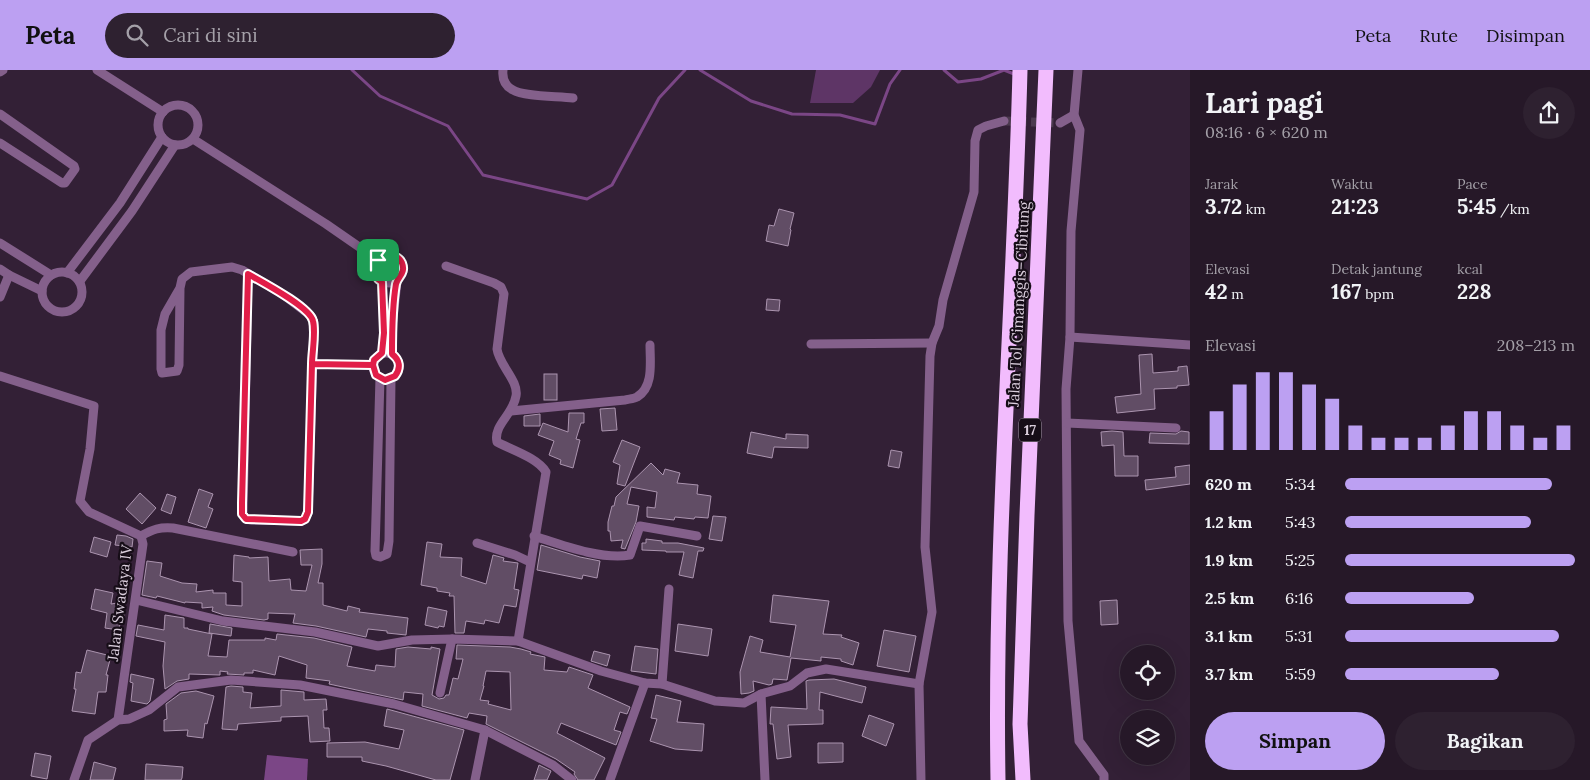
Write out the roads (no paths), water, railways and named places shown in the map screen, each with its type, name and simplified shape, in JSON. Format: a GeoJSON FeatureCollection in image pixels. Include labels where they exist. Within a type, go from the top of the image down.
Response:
{"type":"FeatureCollection","features":[{"type":"Feature","properties":{"kind":"highway","name":"Jalan Tol Cimanggis–Cibitung"},"geometry":{"type":"LineString","coordinates":[[998,780],[997,716],[1002,513],[1020,70]]}},
{"type":"Feature","properties":{"kind":"highway","name":"Jalan Tol Cimanggis–Cibitung"},"geometry":{"type":"LineString","coordinates":[[1023,780],[1020,724],[1026,525],[1046,75]]}},
{"type":"Feature","properties":{"kind":"street"},"geometry":{"type":"LineString","coordinates":[[97,70],[163,112]]}},
{"type":"Feature","properties":{"kind":"street"},"geometry":{"type":"LineString","coordinates":[[503,70],[502,76],[505,84],[513,90],[522,93],[573,98]]}},
{"type":"Feature","properties":{"kind":"street"},"geometry":{"type":"LineString","coordinates":[[1078,70],[1074,114],[1080,130],[1071,231],[1070,338],[1066,389],[1068,621],[1079,741],[1104,775],[1104,780]]}},
{"type":"Feature","properties":{"kind":"street"},"geometry":{"type":"LineString","coordinates":[[179,106],[188,108],[194,114],[198,122],[197,131],[193,139],[185,144],[175,145],[168,143],[162,137],[159,129],[159,120],[163,112],[170,107],[179,106]]}},
{"type":"Feature","properties":{"kind":"street"},"geometry":{"type":"LineString","coordinates":[[0,114],[74,166],[75,169],[65,182],[62,183],[0,143]]}},
{"type":"Feature","properties":{"kind":"street"},"geometry":{"type":"LineString","coordinates":[[1060,123],[1074,114]]}},
{"type":"Feature","properties":{"kind":"street"},"geometry":{"type":"LineString","coordinates":[[921,780],[919,684],[932,612],[925,547],[930,356],[932,344],[939,326],[943,300],[974,192],[974,141],[978,130],[1004,121]]}},
{"type":"Feature","properties":{"kind":"street"},"geometry":{"type":"LineString","coordinates":[[67,273],[120,203],[162,137]]}},
{"type":"Feature","properties":{"kind":"street"},"geometry":{"type":"LineString","coordinates":[[193,139],[326,224],[378,260]]}},
{"type":"Feature","properties":{"kind":"street"},"geometry":{"type":"LineString","coordinates":[[80,282],[132,211],[175,145]]}},
{"type":"Feature","properties":{"kind":"street"},"geometry":{"type":"LineString","coordinates":[[0,243],[51,275]]}},
{"type":"Feature","properties":{"kind":"street"},"geometry":{"type":"LineString","coordinates":[[382,282],[384,333],[382,353],[374,360],[373,365],[376,375],[380,378],[390,379],[398,372],[400,367],[399,362],[392,354],[392,328],[397,281],[403,273],[400,259],[396,256],[386,255],[378,260],[375,270],[378,279],[387,283],[397,281]]}},
{"type":"Feature","properties":{"kind":"street"},"geometry":{"type":"LineString","coordinates":[[180,288],[165,314],[161,330],[160,369],[162,372],[177,371],[179,365],[180,288],[182,279],[191,272],[232,266],[242,270],[281,293],[311,316],[314,323],[307,516],[301,521],[246,519],[242,514],[248,274]]}},
{"type":"Feature","properties":{"kind":"street"},"geometry":{"type":"LineString","coordinates":[[446,266],[494,282],[501,287],[504,294],[497,349],[498,356],[516,388],[516,396],[511,412],[497,429],[497,442],[536,461],[546,472],[518,641]]}},
{"type":"Feature","properties":{"kind":"street"},"geometry":{"type":"LineString","coordinates":[[0,269],[42,291]]}},
{"type":"Feature","properties":{"kind":"street"},"geometry":{"type":"LineString","coordinates":[[61,272],[72,274],[80,282],[83,292],[80,302],[72,310],[62,313],[51,310],[44,302],[42,291],[44,282],[51,275],[61,272]]}},
{"type":"Feature","properties":{"kind":"street"},"geometry":{"type":"LineString","coordinates":[[0,298],[8,274]]}},
{"type":"Feature","properties":{"kind":"street"},"geometry":{"type":"LineString","coordinates":[[1070,338],[1190,345]]}},
{"type":"Feature","properties":{"kind":"street"},"geometry":{"type":"LineString","coordinates":[[812,344],[932,344]]}},
{"type":"Feature","properties":{"kind":"street"},"geometry":{"type":"LineString","coordinates":[[511,412],[625,400],[637,397],[646,388],[650,374],[650,345]]}},
{"type":"Feature","properties":{"kind":"street"},"geometry":{"type":"LineString","coordinates":[[382,353],[392,354]]}},
{"type":"Feature","properties":{"kind":"street"},"geometry":{"type":"LineString","coordinates":[[312,364],[373,365]]}},
{"type":"Feature","properties":{"kind":"street","name":"Jalan Swadaya IV"},"geometry":{"type":"LineString","coordinates":[[0,376],[94,406],[90,449],[80,501],[89,512],[141,536],[143,544],[118,720]]}},
{"type":"Feature","properties":{"kind":"street"},"geometry":{"type":"LineString","coordinates":[[380,378],[375,552],[376,556],[380,557],[387,554],[389,542],[390,379]]}},
{"type":"Feature","properties":{"kind":"street"},"geometry":{"type":"LineString","coordinates":[[1067,423],[1176,428]]}},
{"type":"Feature","properties":{"kind":"street"},"geometry":{"type":"LineString","coordinates":[[534,536],[579,550],[621,556],[630,555],[640,526],[697,536]]}},
{"type":"Feature","properties":{"kind":"street"},"geometry":{"type":"LineString","coordinates":[[141,536],[160,527],[173,528],[293,552]]}},
{"type":"Feature","properties":{"kind":"street"},"geometry":{"type":"LineString","coordinates":[[477,543],[515,554],[530,562]]}},
{"type":"Feature","properties":{"kind":"street"},"geometry":{"type":"LineString","coordinates":[[662,684],[669,589]]}},
{"type":"Feature","properties":{"kind":"street"},"geometry":{"type":"LineString","coordinates":[[136,600],[223,621],[315,632],[378,646],[412,640],[518,641],[601,671],[646,683],[662,684],[715,701],[744,703],[761,694],[790,686],[807,673],[826,668],[919,684]]}},
{"type":"Feature","properties":{"kind":"street"},"geometry":{"type":"LineString","coordinates":[[440,693],[452,639]]}},
{"type":"Feature","properties":{"kind":"street"},"geometry":{"type":"LineString","coordinates":[[74,780],[88,740],[118,720],[129,719],[149,710],[178,687],[231,680],[300,685],[394,704],[485,730],[553,764],[572,780]]}},
{"type":"Feature","properties":{"kind":"street"},"geometry":{"type":"LineString","coordinates":[[610,780],[646,683]]}},
{"type":"Feature","properties":{"kind":"street"},"geometry":{"type":"LineString","coordinates":[[761,694],[765,780]]}},
{"type":"Feature","properties":{"kind":"street"},"geometry":{"type":"LineString","coordinates":[[475,780],[485,730]]}},
{"type":"Feature","properties":{"kind":"waterway"},"geometry":{"type":"LineString","coordinates":[[352,70],[380,96],[448,126],[483,175],[587,199],[612,185],[659,98],[685,70]]}},
{"type":"Feature","properties":{"kind":"waterway"},"geometry":{"type":"LineString","coordinates":[[700,70],[751,101],[792,114],[840,115],[875,124],[890,84],[900,70]]}},
{"type":"Feature","properties":{"kind":"waterway"},"geometry":{"type":"LineString","coordinates":[[944,70],[958,82],[981,79],[1004,70],[1014,74]]}},
{"type":"Feature","properties":{"kind":"tunnel"},"geometry":{"type":"LineString","coordinates":[[1004,121],[1060,123]]}}]}
